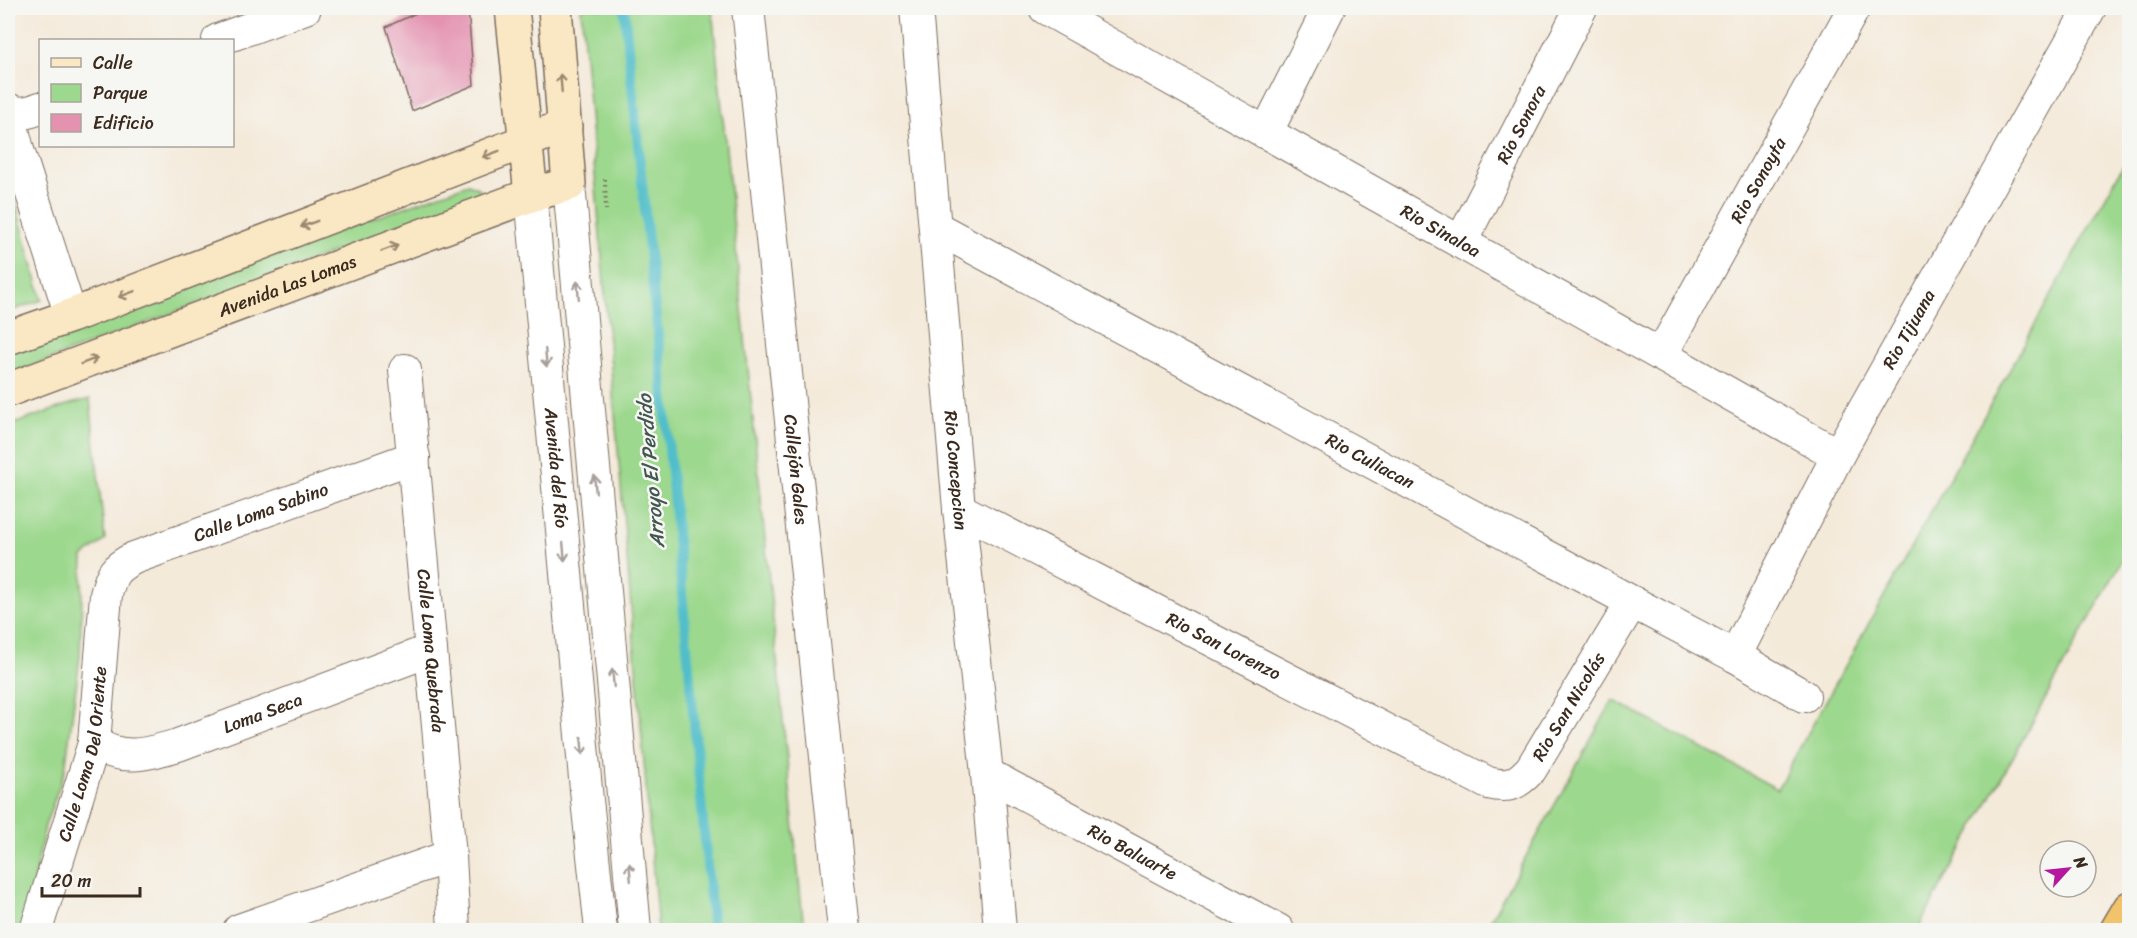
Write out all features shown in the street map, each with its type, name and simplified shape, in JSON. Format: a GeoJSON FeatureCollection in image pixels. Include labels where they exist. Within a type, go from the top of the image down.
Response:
{"type":"FeatureCollection","features":[{"type":"Feature","properties":{"kind":"highway"},"geometry":{"type":"LineString","coordinates":[[2117,930],[2130,908]]}},
{"type":"Feature","properties":{"kind":"street"},"geometry":{"type":"LineString","coordinates":[[221,39],[305,8]]}},
{"type":"Feature","properties":{"kind":"street","name":"Avenida del Río"},"geometry":{"type":"LineString","coordinates":[[512,8],[601,930]]}},
{"type":"Feature","properties":{"kind":"street"},"geometry":{"type":"LineString","coordinates":[[555,8],[635,930]]}},
{"type":"Feature","properties":{"kind":"street","name":"Callejón Gales"},"geometry":{"type":"LineString","coordinates":[[748,8],[844,930]]}},
{"type":"Feature","properties":{"kind":"street","name":"Rio Concepcion"},"geometry":{"type":"LineString","coordinates":[[916,8],[959,508],[987,774],[1000,930]]}},
{"type":"Feature","properties":{"kind":"street","name":"Rio Sinaloa"},"geometry":{"type":"LineString","coordinates":[[1045,8],[1084,17],[1266,133],[1838,455]]}},
{"type":"Feature","properties":{"kind":"street"},"geometry":{"type":"LineString","coordinates":[[1266,133],[1329,8]]}},
{"type":"Feature","properties":{"kind":"street","name":"Rio Sonora"},"geometry":{"type":"LineString","coordinates":[[1461,243],[1581,8]]}},
{"type":"Feature","properties":{"kind":"street","name":"Rio Sonoyta"},"geometry":{"type":"LineString","coordinates":[[1661,355],[1854,8]]}},
{"type":"Feature","properties":{"kind":"street","name":"Rio Tijuana"},"geometry":{"type":"LineString","coordinates":[[1736,656],[1838,455],[2090,8]]}},
{"type":"Feature","properties":{"kind":"street"},"geometry":{"type":"LineString","coordinates":[[8,110],[25,113],[39,108]]}},
{"type":"Feature","properties":{"kind":"street"},"geometry":{"type":"LineString","coordinates":[[8,110],[18,150],[71,316]]}},
{"type":"Feature","properties":{"kind":"street"},"geometry":{"type":"LineString","coordinates":[[8,338],[71,316],[565,126]]}},
{"type":"Feature","properties":{"kind":"street","name":"Avenida Las Lomas"},"geometry":{"type":"LineString","coordinates":[[8,390],[531,195],[569,184]]}},
{"type":"Feature","properties":{"kind":"street","name":"Rio Culiacan"},"geometry":{"type":"LineString","coordinates":[[935,227],[1736,656],[1804,696]]}},
{"type":"Feature","properties":{"kind":"street","name":"Calle Loma Quebrada"},"geometry":{"type":"LineString","coordinates":[[405,370],[450,856],[454,930]]}},
{"type":"Feature","properties":{"kind":"street","name":"Calle Loma Sabino"},"geometry":{"type":"LineString","coordinates":[[112,573],[134,558],[414,457]]}},
{"type":"Feature","properties":{"kind":"street","name":"Rio San Lorenzo"},"geometry":{"type":"LineString","coordinates":[[959,508],[1488,783]]}},
{"type":"Feature","properties":{"kind":"street","name":"Calle Loma Del Oriente"},"geometry":{"type":"LineString","coordinates":[[36,930],[94,743],[106,595],[112,573]]}},
{"type":"Feature","properties":{"kind":"street","name":"Rio San Nicolás"},"geometry":{"type":"LineString","coordinates":[[1488,783],[1502,786],[1513,784],[1530,769],[1632,602]]}},
{"type":"Feature","properties":{"kind":"street","name":"Loma Seca"},"geometry":{"type":"LineString","coordinates":[[94,743],[106,751],[118,754],[147,754],[178,745],[431,650]]}},
{"type":"Feature","properties":{"kind":"street","name":"Rio Baluarte"},"geometry":{"type":"LineString","coordinates":[[987,774],[1278,930]]}},
{"type":"Feature","properties":{"kind":"street"},"geometry":{"type":"LineString","coordinates":[[238,930],[450,856]]}},
{"type":"Feature","properties":{"kind":"green space"},"geometry":{"type":"Polygon","coordinates":[[[581,8],[712,8],[804,930],[658,930],[581,8]]]}},
{"type":"Feature","properties":{"kind":"green space"},"geometry":{"type":"Polygon","coordinates":[[[2129,155],[2129,548],[1917,930],[1485,930],[1613,700],[1777,789],[2129,155]]]}},
{"type":"Feature","properties":{"kind":"green space"},"geometry":{"type":"Polygon","coordinates":[[[8,176],[42,300],[8,312],[8,176]]]}},
{"type":"Feature","properties":{"kind":"green space"},"geometry":{"type":"Polygon","coordinates":[[[468,184],[480,189],[480,197],[8,375],[8,351],[468,184]]]}},
{"type":"Feature","properties":{"kind":"green space"},"geometry":{"type":"Polygon","coordinates":[[[90,399],[105,540],[83,557],[80,657],[65,770],[45,826],[24,930],[8,930],[8,426],[90,399]]]}},
{"type":"Feature","properties":{"kind":"building"},"geometry":{"type":"Polygon","coordinates":[[[427,8],[468,8],[474,85],[412,111],[386,27],[427,8]]]}},
{"type":"Feature","properties":{"kind":"waterway","name":"Arroyo El Perdido"},"geometry":{"type":"LineString","coordinates":[[624,8],[664,395],[713,930]]}}]}
